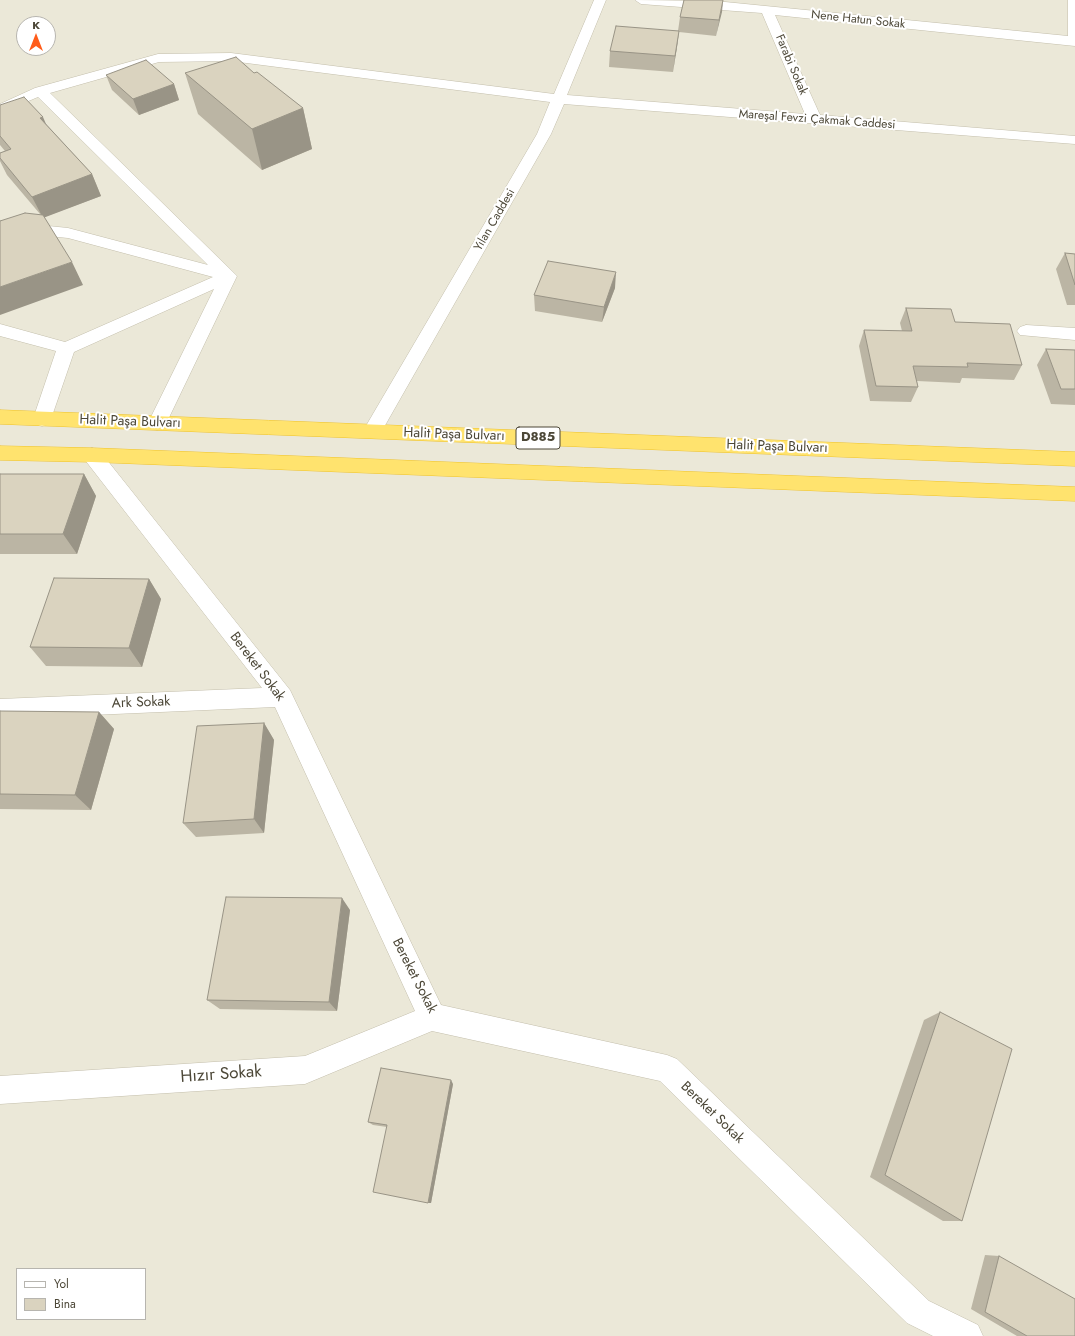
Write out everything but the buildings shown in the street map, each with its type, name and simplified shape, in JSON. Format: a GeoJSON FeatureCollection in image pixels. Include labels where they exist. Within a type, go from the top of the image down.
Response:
{"type":"FeatureCollection","features":[{"type":"Feature","properties":{"kind":"highway","name":"Halit Paşa Bulvarı"},"geometry":{"type":"LineString","coordinates":[[0,417],[1075,459]]}},
{"type":"Feature","properties":{"kind":"highway"},"geometry":{"type":"LineString","coordinates":[[0,453],[92,455],[1075,494]]}},
{"type":"Feature","properties":{"kind":"street","name":"Yılan Caddesi"},"geometry":{"type":"LineString","coordinates":[[372,431],[544,134],[600,0]]}},
{"type":"Feature","properties":{"kind":"street","name":"Nene Hatun Sokak"},"geometry":{"type":"LineString","coordinates":[[641,0],[767,10],[1075,41]]}},
{"type":"Feature","properties":{"kind":"street"},"geometry":{"type":"LineString","coordinates":[[791,0],[796,13]]}},
{"type":"Feature","properties":{"kind":"street"},"geometry":{"type":"LineString","coordinates":[[1074,0],[1075,41]]}},
{"type":"Feature","properties":{"kind":"street","name":"Farabi Sokak"},"geometry":{"type":"LineString","coordinates":[[767,10],[814,119]]}},
{"type":"Feature","properties":{"kind":"street","name":"Mareşal Fevzi Çakmak Caddesi"},"geometry":{"type":"LineString","coordinates":[[0,109],[40,91],[158,58],[231,57],[559,99],[1075,140]]}},
{"type":"Feature","properties":{"kind":"street"},"geometry":{"type":"LineString","coordinates":[[40,91],[229,276]]}},
{"type":"Feature","properties":{"kind":"street"},"geometry":{"type":"LineString","coordinates":[[0,226],[68,233],[229,276]]}},
{"type":"Feature","properties":{"kind":"street"},"geometry":{"type":"LineString","coordinates":[[0,330],[66,348],[229,276]]}},
{"type":"Feature","properties":{"kind":"street"},"geometry":{"type":"LineString","coordinates":[[157,423],[229,276]]}},
{"type":"Feature","properties":{"kind":"street"},"geometry":{"type":"LineString","coordinates":[[1026,331],[1075,334]]}},
{"type":"Feature","properties":{"kind":"street"},"geometry":{"type":"LineString","coordinates":[[42,419],[66,348]]}},
{"type":"Feature","properties":{"kind":"street","name":"Bereket Sokak"},"geometry":{"type":"LineString","coordinates":[[92,455],[282,697],[432,1017],[667,1069],[918,1312],[967,1336]]}},
{"type":"Feature","properties":{"kind":"street","name":"Ark Sokak"},"geometry":{"type":"LineString","coordinates":[[0,709],[282,697]]}},
{"type":"Feature","properties":{"kind":"street","name":"Hızır Sokak"},"geometry":{"type":"LineString","coordinates":[[0,1090],[305,1070],[432,1017]]}},
{"type":"Feature","properties":{"kind":"shaded area"},"geometry":{"type":"Polygon","coordinates":[[[0,0],[1075,0],[1075,1336],[0,1336],[0,0]]]}}]}
